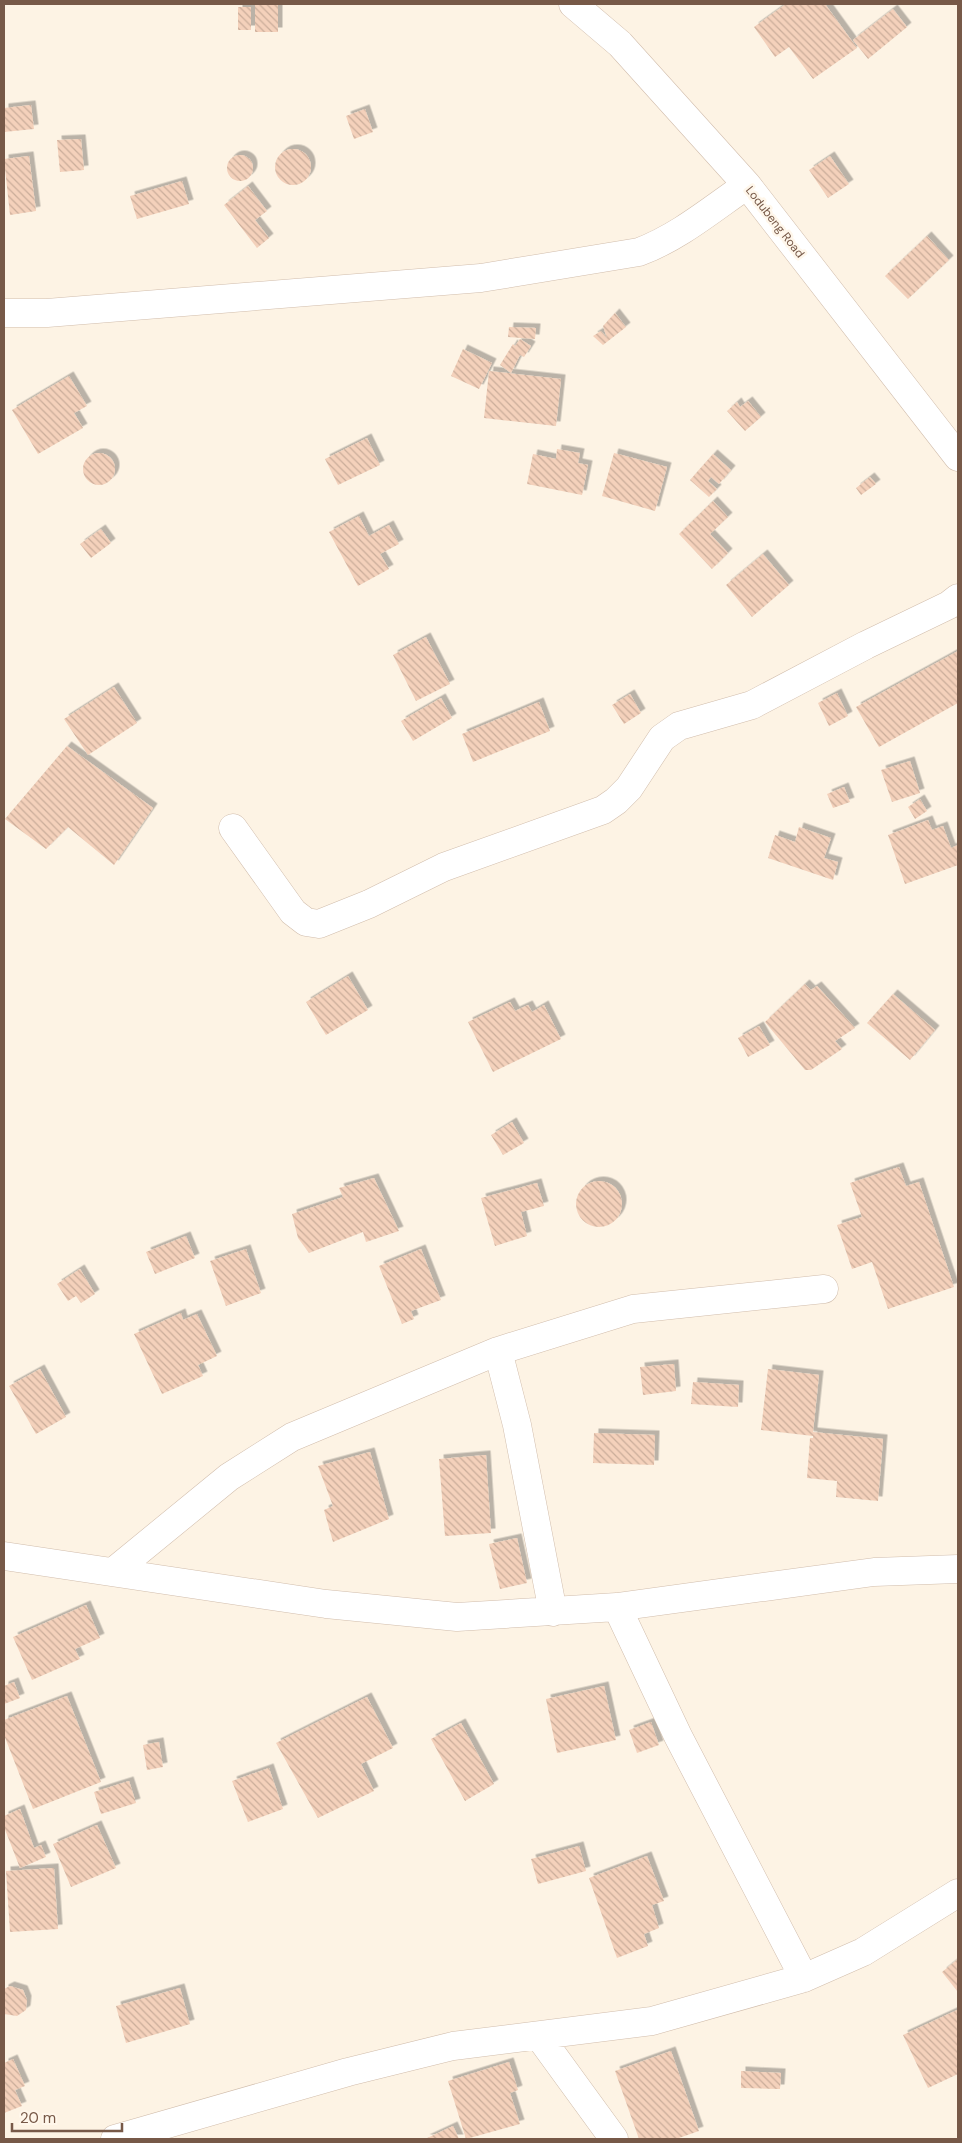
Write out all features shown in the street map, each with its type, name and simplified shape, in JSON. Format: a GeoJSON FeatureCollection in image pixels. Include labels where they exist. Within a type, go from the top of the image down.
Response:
{"type":"FeatureCollection","features":[{"type":"Feature","properties":{"kind":"street","name":"Lodubeng Road"},"geometry":{"type":"LineString","coordinates":[[573,4],[620,44],[747,185],[958,457]]}},
{"type":"Feature","properties":{"kind":"street"},"geometry":{"type":"LineString","coordinates":[[4,313],[47,313],[482,278],[639,252],[659,245],[677,234],[747,185]]}},
{"type":"Feature","properties":{"kind":"street"},"geometry":{"type":"LineString","coordinates":[[233,828],[293,912],[306,922],[319,924],[369,904],[444,867],[603,810],[616,802],[629,788],[662,738],[678,726],[752,705],[866,645],[949,605],[958,598]]}},
{"type":"Feature","properties":{"kind":"street"},"geometry":{"type":"LineString","coordinates":[[113,1572],[229,1476],[292,1437],[498,1351],[633,1308],[824,1289]]}},
{"type":"Feature","properties":{"kind":"street"},"geometry":{"type":"LineString","coordinates":[[498,1351],[519,1434],[553,1612]]}},
{"type":"Feature","properties":{"kind":"street"},"geometry":{"type":"LineString","coordinates":[[4,1556],[326,1604],[457,1617],[617,1607],[874,1572],[958,1570]]}},
{"type":"Feature","properties":{"kind":"street"},"geometry":{"type":"LineString","coordinates":[[617,1607],[678,1736],[804,1978]]}},
{"type":"Feature","properties":{"kind":"street"},"geometry":{"type":"LineString","coordinates":[[115,2139],[357,2069],[452,2046],[652,2021],[804,1978],[863,1952],[958,1893]]}},
{"type":"Feature","properties":{"kind":"street"},"geometry":{"type":"LineString","coordinates":[[539,2036],[614,2139]]}},
{"type":"Feature","properties":{"kind":"building"},"geometry":{"type":"Polygon","coordinates":[[[255,4],[278,4],[278,32],[255,32],[255,4]]]}},
{"type":"Feature","properties":{"kind":"building"},"geometry":{"type":"Polygon","coordinates":[[[786,4],[825,4],[857,48],[813,79],[789,47],[775,57],[754,27],[786,4]]]}},
{"type":"Feature","properties":{"kind":"building"},"geometry":{"type":"Polygon","coordinates":[[[238,7],[251,7],[251,30],[238,30],[238,7]]]}},
{"type":"Feature","properties":{"kind":"building"},"geometry":{"type":"Polygon","coordinates":[[[893,9],[907,27],[868,59],[853,40],[893,9]]]}},
{"type":"Feature","properties":{"kind":"building"},"geometry":{"type":"Polygon","coordinates":[[[31,105],[34,129],[4,132],[4,108],[31,105]]]}},
{"type":"Feature","properties":{"kind":"building"},"geometry":{"type":"Polygon","coordinates":[[[365,109],[373,132],[354,139],[346,116],[365,109]]]}},
{"type":"Feature","properties":{"kind":"building"},"geometry":{"type":"Polygon","coordinates":[[[81,139],[84,170],[60,172],[57,140],[81,139]]]}},
{"type":"Feature","properties":{"kind":"building"},"geometry":{"type":"Polygon","coordinates":[[[293,149],[306,154],[311,167],[306,180],[293,185],[280,180],[275,167],[280,154],[293,149]]]}},
{"type":"Feature","properties":{"kind":"building"},"geometry":{"type":"Polygon","coordinates":[[[240,155],[249,159],[253,168],[249,177],[240,181],[231,177],[227,168],[231,159],[240,155]]]}},
{"type":"Feature","properties":{"kind":"building"},"geometry":{"type":"Polygon","coordinates":[[[29,156],[36,211],[10,215],[4,159],[29,156]]]}},
{"type":"Feature","properties":{"kind":"building"},"geometry":{"type":"Polygon","coordinates":[[[830,156],[849,184],[828,198],[809,170],[830,156]]]}},
{"type":"Feature","properties":{"kind":"building"},"geometry":{"type":"Polygon","coordinates":[[[182,181],[189,204],[137,219],[130,196],[182,181]]]}},
{"type":"Feature","properties":{"kind":"building"},"geometry":{"type":"Polygon","coordinates":[[[248,186],[267,211],[255,220],[269,238],[257,248],[224,205],[248,186]]]}},
{"type":"Feature","properties":{"kind":"building"},"geometry":{"type":"Polygon","coordinates":[[[927,236],[949,260],[908,299],[885,276],[927,236]]]}},
{"type":"Feature","properties":{"kind":"building"},"geometry":{"type":"Polygon","coordinates":[[[615,313],[626,327],[603,345],[593,336],[601,331],[607,338],[603,326],[615,313]]]}},
{"type":"Feature","properties":{"kind":"building"},"geometry":{"type":"Polygon","coordinates":[[[509,327],[536,328],[535,339],[508,337],[509,327]]]}},
{"type":"Feature","properties":{"kind":"building"},"geometry":{"type":"Polygon","coordinates":[[[520,339],[531,346],[524,357],[520,355],[511,373],[500,365],[513,344],[515,346],[520,339]]]}},
{"type":"Feature","properties":{"kind":"building"},"geometry":{"type":"Polygon","coordinates":[[[463,349],[492,363],[479,389],[451,376],[463,349]]]}},
{"type":"Feature","properties":{"kind":"building"},"geometry":{"type":"Polygon","coordinates":[[[489,371],[561,379],[556,426],[484,418],[489,371]]]}},
{"type":"Feature","properties":{"kind":"building"},"geometry":{"type":"Polygon","coordinates":[[[69,376],[87,406],[74,413],[83,428],[38,454],[12,410],[69,376]]]}},
{"type":"Feature","properties":{"kind":"building"},"geometry":{"type":"Polygon","coordinates":[[[748,401],[761,417],[745,431],[727,411],[737,402],[740,407],[748,401]]]}},
{"type":"Feature","properties":{"kind":"building"},"geometry":{"type":"Polygon","coordinates":[[[367,438],[380,465],[338,485],[325,459],[367,438]]]}},
{"type":"Feature","properties":{"kind":"building"},"geometry":{"type":"Polygon","coordinates":[[[557,449],[580,453],[578,463],[588,465],[582,495],[527,484],[533,454],[556,459],[557,449]]]}},
{"type":"Feature","properties":{"kind":"building"},"geometry":{"type":"Polygon","coordinates":[[[99,453],[105,454],[110,458],[114,463],[114,475],[110,480],[105,484],[99,485],[93,484],[88,480],[84,475],[83,469],[84,463],[88,458],[93,454],[99,453]]]}},
{"type":"Feature","properties":{"kind":"building"},"geometry":{"type":"Polygon","coordinates":[[[614,453],[667,467],[655,511],[602,496],[614,453]]]}},
{"type":"Feature","properties":{"kind":"building"},"geometry":{"type":"Polygon","coordinates":[[[713,454],[731,470],[719,484],[711,477],[708,481],[717,489],[709,497],[690,480],[713,454]]]}},
{"type":"Feature","properties":{"kind":"building"},"geometry":{"type":"Polygon","coordinates":[[[870,477],[876,484],[861,495],[856,488],[870,477]]]}},
{"type":"Feature","properties":{"kind":"building"},"geometry":{"type":"Polygon","coordinates":[[[713,501],[728,517],[710,534],[728,553],[712,569],[679,534],[713,501]]]}},
{"type":"Feature","properties":{"kind":"building"},"geometry":{"type":"Polygon","coordinates":[[[359,516],[369,536],[389,525],[399,544],[380,554],[389,569],[358,586],[329,532],[359,516]]]}},
{"type":"Feature","properties":{"kind":"building"},"geometry":{"type":"Polygon","coordinates":[[[101,529],[111,543],[91,558],[80,544],[101,529]]]}},
{"type":"Feature","properties":{"kind":"building"},"geometry":{"type":"Polygon","coordinates":[[[763,554],[789,585],[752,617],[726,585],[763,554]]]}},
{"type":"Feature","properties":{"kind":"building"},"geometry":{"type":"Polygon","coordinates":[[[426,637],[450,684],[416,701],[393,655],[426,637]]]}},
{"type":"Feature","properties":{"kind":"building"},"geometry":{"type":"Polygon","coordinates":[[[958,651],[958,703],[879,747],[856,707],[958,651]]]}},
{"type":"Feature","properties":{"kind":"building"},"geometry":{"type":"Polygon","coordinates":[[[114,687],[137,723],[88,755],[64,719],[114,687]]]}},
{"type":"Feature","properties":{"kind":"building"},"geometry":{"type":"Polygon","coordinates":[[[837,693],[848,716],[829,726],[818,703],[837,693]]]}},
{"type":"Feature","properties":{"kind":"building"},"geometry":{"type":"Polygon","coordinates":[[[630,694],[641,713],[624,724],[612,705],[630,694]]]}},
{"type":"Feature","properties":{"kind":"building"},"geometry":{"type":"Polygon","coordinates":[[[441,698],[452,718],[413,741],[401,721],[441,698]]]}},
{"type":"Feature","properties":{"kind":"building"},"geometry":{"type":"Polygon","coordinates":[[[539,702],[550,731],[473,762],[462,734],[539,702]]]}},
{"type":"Feature","properties":{"kind":"building"},"geometry":{"type":"Polygon","coordinates":[[[67,746],[153,808],[114,865],[68,827],[46,849],[5,819],[67,746]]]}},
{"type":"Feature","properties":{"kind":"building"},"geometry":{"type":"Polygon","coordinates":[[[910,761],[920,793],[892,802],[881,770],[910,761]]]}},
{"type":"Feature","properties":{"kind":"building"},"geometry":{"type":"Polygon","coordinates":[[[844,787],[850,802],[833,808],[827,794],[844,787]]]}},
{"type":"Feature","properties":{"kind":"building"},"geometry":{"type":"Polygon","coordinates":[[[920,799],[927,811],[915,819],[908,807],[920,799]]]}},
{"type":"Feature","properties":{"kind":"building"},"geometry":{"type":"Polygon","coordinates":[[[928,820],[932,830],[943,826],[951,848],[958,845],[958,865],[905,884],[888,835],[928,820]]]}},
{"type":"Feature","properties":{"kind":"building"},"geometry":{"type":"Polygon","coordinates":[[[799,827],[831,838],[824,858],[838,862],[833,880],[768,858],[775,835],[795,842],[799,827]]]}},
{"type":"Feature","properties":{"kind":"building"},"geometry":{"type":"Polygon","coordinates":[[[348,976],[368,1010],[326,1035],[306,1002],[348,976]]]}},
{"type":"Feature","properties":{"kind":"building"},"geometry":{"type":"Polygon","coordinates":[[[805,984],[811,990],[817,986],[855,1028],[835,1041],[842,1049],[811,1070],[805,1070],[765,1022],[805,984]]]}},
{"type":"Feature","properties":{"kind":"building"},"geometry":{"type":"Polygon","coordinates":[[[893,994],[935,1030],[910,1060],[867,1023],[893,994]]]}},
{"type":"Feature","properties":{"kind":"building"},"geometry":{"type":"Polygon","coordinates":[[[510,1002],[515,1011],[528,1005],[532,1012],[544,1005],[561,1039],[493,1072],[468,1022],[510,1002]]]}},
{"type":"Feature","properties":{"kind":"building"},"geometry":{"type":"Polygon","coordinates":[[[759,1026],[770,1045],[748,1057],[738,1038],[759,1026]]]}},
{"type":"Feature","properties":{"kind":"building"},"geometry":{"type":"Polygon","coordinates":[[[512,1122],[524,1143],[503,1155],[491,1135],[512,1122]]]}},
{"type":"Feature","properties":{"kind":"building"},"geometry":{"type":"Polygon","coordinates":[[[899,1167],[906,1186],[919,1182],[954,1287],[888,1309],[872,1262],[852,1269],[837,1225],[862,1217],[850,1183],[899,1167]]]}},
{"type":"Feature","properties":{"kind":"building"},"geometry":{"type":"Polygon","coordinates":[[[374,1178],[399,1231],[366,1242],[363,1232],[309,1253],[298,1238],[292,1214],[343,1197],[339,1188],[374,1178]]]}},
{"type":"Feature","properties":{"kind":"building"},"geometry":{"type":"Polygon","coordinates":[[[599,1181],[612,1185],[618,1191],[622,1204],[618,1217],[612,1223],[599,1227],[586,1223],[580,1217],[576,1204],[580,1191],[586,1185],[599,1181]]]}},
{"type":"Feature","properties":{"kind":"building"},"geometry":{"type":"Polygon","coordinates":[[[537,1183],[544,1206],[521,1212],[527,1236],[495,1246],[481,1198],[537,1183]]]}},
{"type":"Feature","properties":{"kind":"building"},"geometry":{"type":"Polygon","coordinates":[[[186,1236],[195,1258],[155,1274],[146,1252],[186,1236]]]}},
{"type":"Feature","properties":{"kind":"building"},"geometry":{"type":"Polygon","coordinates":[[[246,1249],[261,1293],[226,1306],[210,1261],[246,1249]]]}},
{"type":"Feature","properties":{"kind":"building"},"geometry":{"type":"Polygon","coordinates":[[[421,1249],[441,1300],[411,1311],[414,1319],[402,1324],[379,1266],[421,1249]]]}},
{"type":"Feature","properties":{"kind":"building"},"geometry":{"type":"Polygon","coordinates":[[[80,1269],[95,1294],[81,1303],[76,1296],[68,1301],[57,1284],[80,1269]]]}},
{"type":"Feature","properties":{"kind":"building"},"geometry":{"type":"Polygon","coordinates":[[[181,1313],[183,1320],[197,1314],[217,1356],[198,1365],[203,1376],[162,1394],[134,1334],[181,1313]]]}},
{"type":"Feature","properties":{"kind":"building"},"geometry":{"type":"Polygon","coordinates":[[[674,1364],[676,1391],[643,1395],[640,1367],[674,1364]]]}},
{"type":"Feature","properties":{"kind":"building"},"geometry":{"type":"Polygon","coordinates":[[[40,1369],[66,1417],[36,1434],[9,1386],[40,1369]]]}},
{"type":"Feature","properties":{"kind":"building"},"geometry":{"type":"Polygon","coordinates":[[[768,1369],[819,1375],[813,1432],[883,1439],[878,1501],[836,1497],[837,1481],[807,1478],[810,1438],[813,1438],[813,1436],[761,1430],[768,1369]]]}},
{"type":"Feature","properties":{"kind":"building"},"geometry":{"type":"Polygon","coordinates":[[[693,1382],[739,1385],[738,1407],[691,1404],[693,1382]]]}},
{"type":"Feature","properties":{"kind":"building"},"geometry":{"type":"Polygon","coordinates":[[[594,1433],[655,1435],[654,1465],[593,1463],[594,1433]]]}},
{"type":"Feature","properties":{"kind":"building"},"geometry":{"type":"Polygon","coordinates":[[[370,1452],[389,1519],[333,1542],[324,1510],[333,1506],[318,1466],[370,1452]]]}},
{"type":"Feature","properties":{"kind":"building"},"geometry":{"type":"Polygon","coordinates":[[[486,1455],[491,1533],[445,1536],[439,1459],[486,1455]]]}},
{"type":"Feature","properties":{"kind":"building"},"geometry":{"type":"Polygon","coordinates":[[[517,1538],[527,1583],[500,1589],[489,1544],[517,1538]]]}},
{"type":"Feature","properties":{"kind":"building"},"geometry":{"type":"Polygon","coordinates":[[[86,1605],[100,1638],[75,1649],[80,1659],[32,1680],[13,1637],[86,1605]]]}},
{"type":"Feature","properties":{"kind":"building"},"geometry":{"type":"Polygon","coordinates":[[[14,1682],[20,1698],[4,1704],[4,1686],[14,1682]]]}},
{"type":"Feature","properties":{"kind":"building"},"geometry":{"type":"Polygon","coordinates":[[[604,1686],[616,1740],[557,1753],[546,1699],[604,1686]]]}},
{"type":"Feature","properties":{"kind":"building"},"geometry":{"type":"Polygon","coordinates":[[[67,1696],[101,1782],[33,1809],[4,1735],[4,1720],[67,1696]]]}},
{"type":"Feature","properties":{"kind":"building"},"geometry":{"type":"Polygon","coordinates":[[[367,1697],[393,1748],[361,1764],[374,1791],[318,1818],[276,1743],[367,1697]]]}},
{"type":"Feature","properties":{"kind":"building"},"geometry":{"type":"Polygon","coordinates":[[[651,1722],[659,1745],[637,1753],[629,1730],[651,1722]]]}},
{"type":"Feature","properties":{"kind":"building"},"geometry":{"type":"Polygon","coordinates":[[[461,1723],[494,1784],[465,1801],[431,1739],[461,1723]]]}},
{"type":"Feature","properties":{"kind":"building"},"geometry":{"type":"Polygon","coordinates":[[[159,1742],[163,1767],[147,1770],[143,1745],[159,1742]]]}},
{"type":"Feature","properties":{"kind":"building"},"geometry":{"type":"Polygon","coordinates":[[[269,1768],[283,1809],[248,1822],[232,1781],[269,1768]]]}},
{"type":"Feature","properties":{"kind":"building"},"geometry":{"type":"Polygon","coordinates":[[[129,1781],[136,1803],[101,1814],[94,1792],[129,1781]]]}},
{"type":"Feature","properties":{"kind":"building"},"geometry":{"type":"Polygon","coordinates":[[[20,1809],[34,1848],[41,1845],[46,1857],[20,1868],[4,1827],[4,1816],[20,1809]]]}},
{"type":"Feature","properties":{"kind":"building"},"geometry":{"type":"Polygon","coordinates":[[[97,1825],[116,1868],[71,1887],[53,1844],[97,1825]]]}},
{"type":"Feature","properties":{"kind":"building"},"geometry":{"type":"Polygon","coordinates":[[[579,1846],[586,1871],[538,1884],[531,1859],[579,1846]]]}},
{"type":"Feature","properties":{"kind":"building"},"geometry":{"type":"Polygon","coordinates":[[[647,1856],[664,1901],[652,1905],[659,1928],[644,1934],[648,1946],[617,1958],[589,1878],[647,1856]]]}},
{"type":"Feature","properties":{"kind":"building"},"geometry":{"type":"Polygon","coordinates":[[[54,1868],[58,1929],[10,1932],[6,1871],[54,1868]]]}},
{"type":"Feature","properties":{"kind":"building"},"geometry":{"type":"Polygon","coordinates":[[[958,1959],[958,1992],[942,1972],[958,1959]]]}},
{"type":"Feature","properties":{"kind":"building"},"geometry":{"type":"Polygon","coordinates":[[[10,1986],[23,1990],[27,2000],[26,2010],[17,2016],[4,2014],[4,1989],[10,1986]]]}},
{"type":"Feature","properties":{"kind":"building"},"geometry":{"type":"Polygon","coordinates":[[[180,1988],[190,2024],[126,2043],[116,2006],[180,1988]]]}},
{"type":"Feature","properties":{"kind":"building"},"geometry":{"type":"Polygon","coordinates":[[[957,2010],[958,2074],[928,2088],[903,2035],[957,2010]]]}},
{"type":"Feature","properties":{"kind":"building"},"geometry":{"type":"Polygon","coordinates":[[[671,2051],[699,2131],[676,2139],[639,2139],[615,2071],[671,2051]]]}},
{"type":"Feature","properties":{"kind":"building"},"geometry":{"type":"Polygon","coordinates":[[[13,2059],[25,2086],[15,2090],[22,2106],[4,2113],[4,2063],[13,2059]]]}},
{"type":"Feature","properties":{"kind":"building"},"geometry":{"type":"Polygon","coordinates":[[[509,2062],[518,2090],[510,2093],[520,2124],[466,2139],[448,2081],[509,2062]]]}},
{"type":"Feature","properties":{"kind":"building"},"geometry":{"type":"Polygon","coordinates":[[[741,2071],[781,2073],[780,2089],[741,2088],[741,2071]]]}},
{"type":"Feature","properties":{"kind":"building"},"geometry":{"type":"Polygon","coordinates":[[[453,2126],[459,2139],[425,2139],[453,2126]]]}}]}
